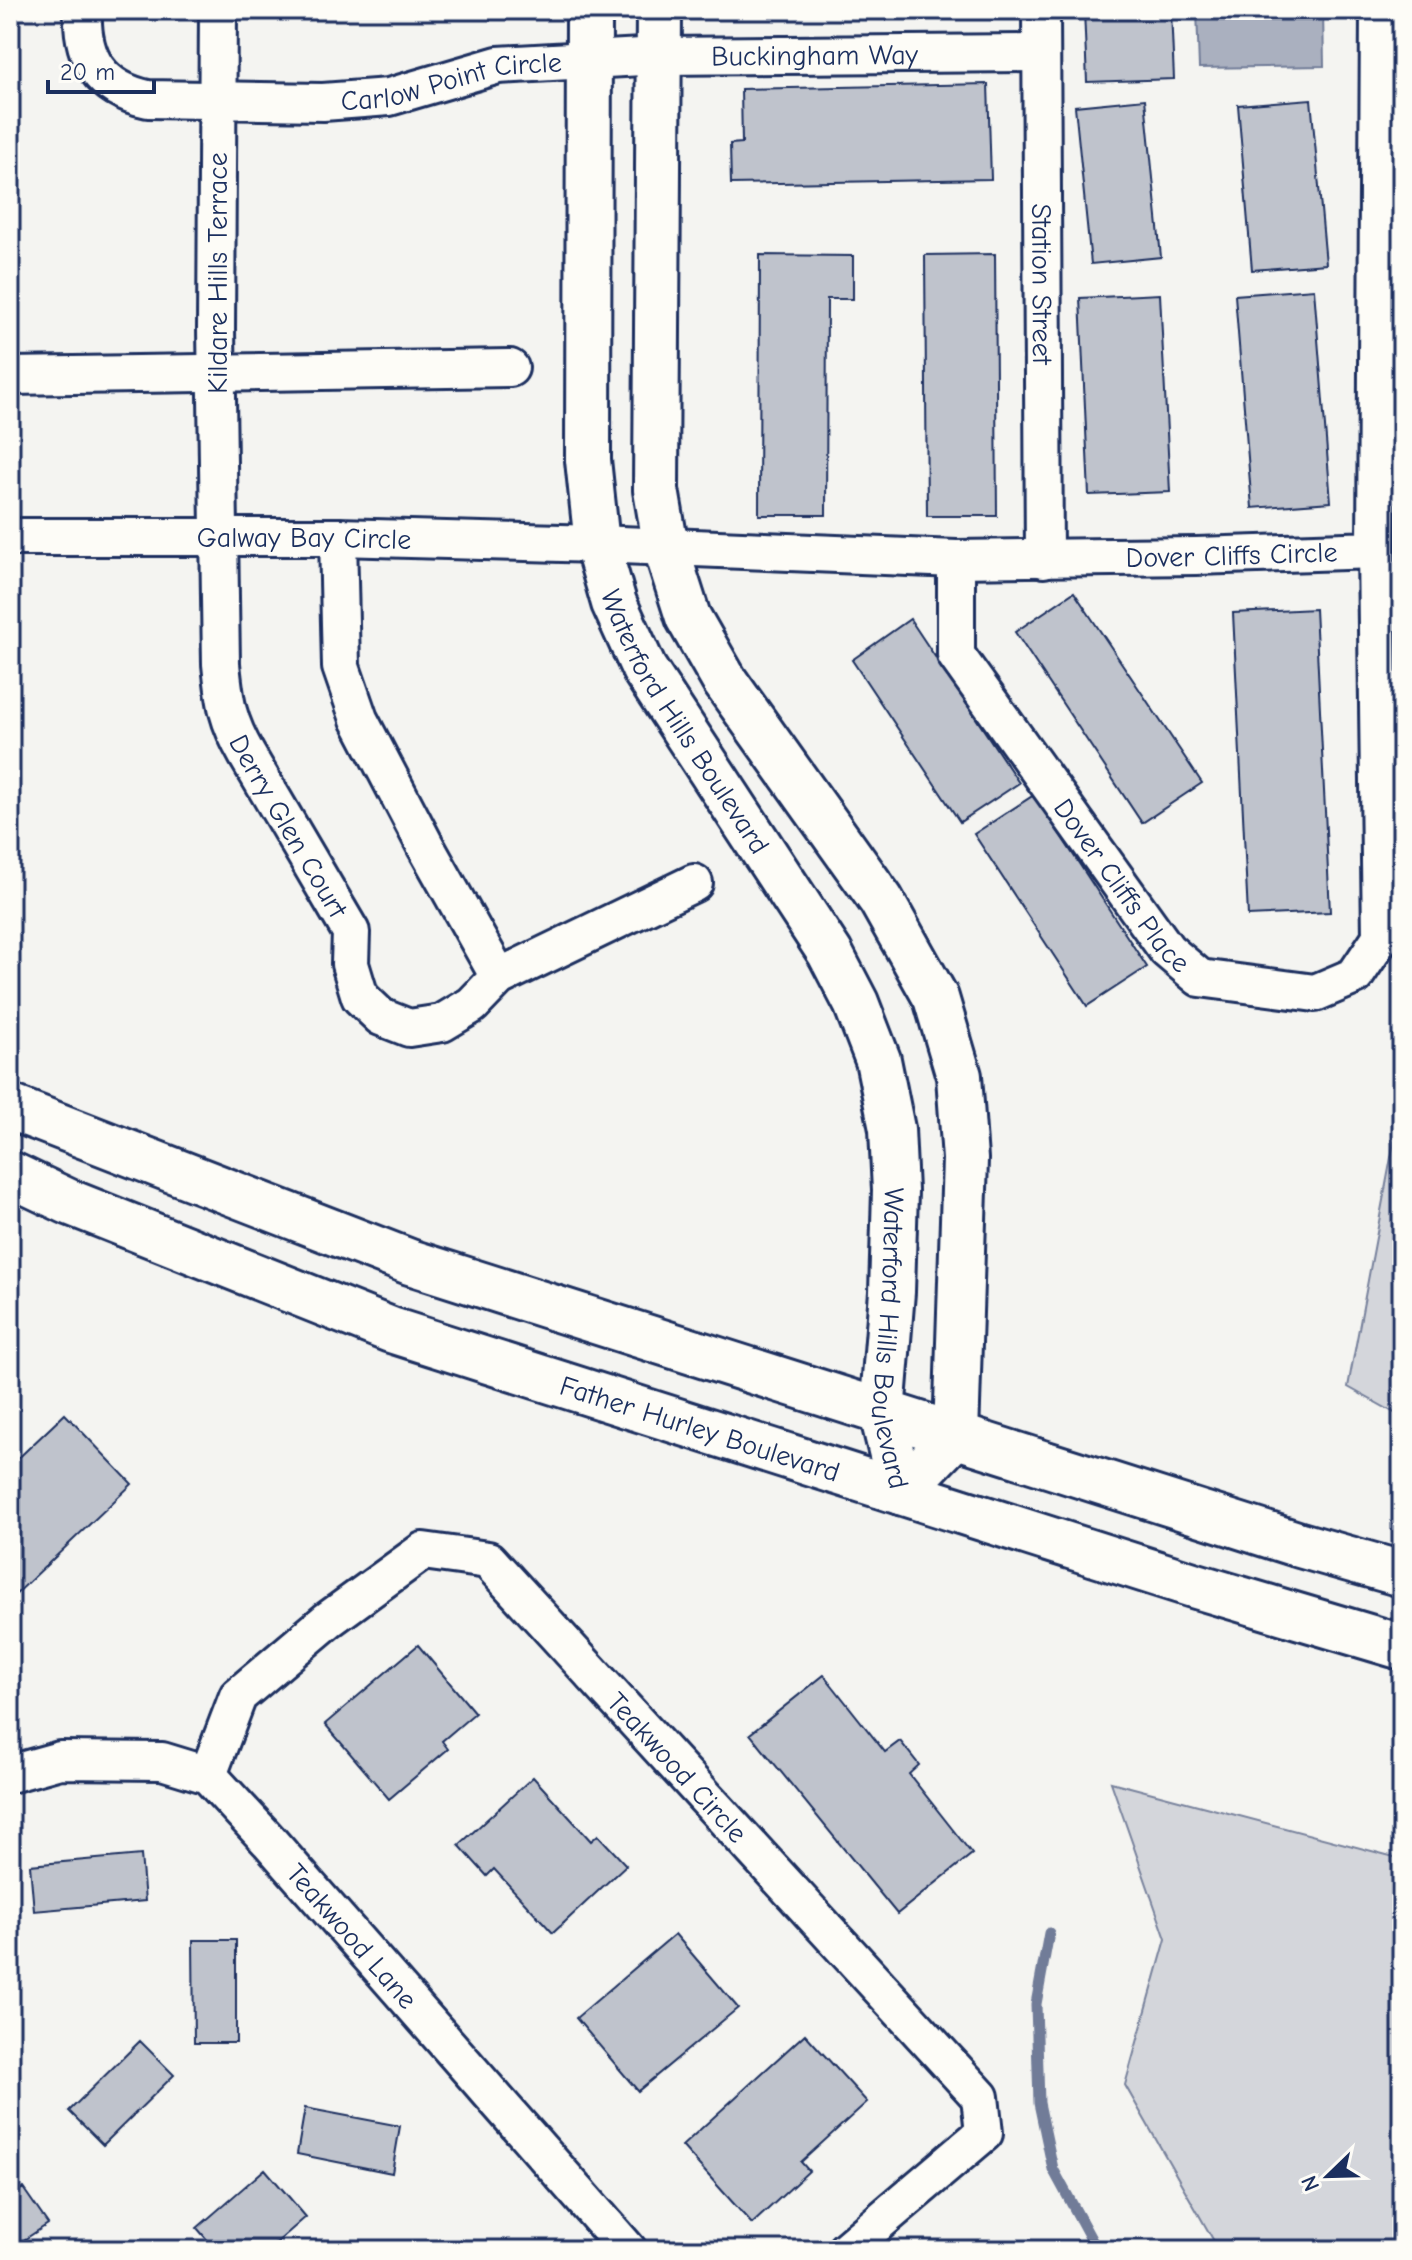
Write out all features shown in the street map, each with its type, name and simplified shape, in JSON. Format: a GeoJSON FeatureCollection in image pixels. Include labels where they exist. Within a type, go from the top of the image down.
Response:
{"type":"FeatureCollection","features":[{"type":"Feature","properties":{"kind":"street","name":"Carlow Point Circle"},"geometry":{"type":"LineString","coordinates":[[83,10],[84,40],[90,60],[114,88],[148,99],[323,102],[389,97],[498,65],[589,60]]}},
{"type":"Feature","properties":{"kind":"street","name":"Kildare Hills Terrace"},"geometry":{"type":"LineString","coordinates":[[218,10],[220,536]]}},
{"type":"Feature","properties":{"kind":"street","name":"Waterford Hills Boulevard"},"geometry":{"type":"LineString","coordinates":[[589,10],[588,460],[597,544],[614,603],[644,669],[830,953],[856,1003],[878,1060],[892,1129],[895,1191],[892,1292],[882,1413],[901,1492]]}},
{"type":"Feature","properties":{"kind":"street","name":"Waterford Hills Boulevard"},"geometry":{"type":"LineString","coordinates":[[659,10],[656,490],[666,548],[688,617],[724,680],[881,900],[936,998],[959,1076],[965,1159],[956,1435],[901,1492]]}},
{"type":"Feature","properties":{"kind":"street","name":"Station Street"},"geometry":{"type":"LineString","coordinates":[[1041,10],[1044,559]]}},
{"type":"Feature","properties":{"kind":"street","name":"Dover Cliffs Circle"},"geometry":{"type":"LineString","coordinates":[[597,544],[956,559],[1376,550],[1379,10]]}},
{"type":"Feature","properties":{"kind":"street","name":"Buckingham Way"},"geometry":{"type":"LineString","coordinates":[[589,60],[660,56],[1041,53]]}},
{"type":"Feature","properties":{"kind":"street"},"geometry":{"type":"LineString","coordinates":[[10,376],[510,368]]}},
{"type":"Feature","properties":{"kind":"street","name":"Derry Glen Court"},"geometry":{"type":"LineString","coordinates":[[220,536],[221,664],[225,705],[233,730],[351,932],[350,964],[360,997],[381,1017],[409,1028],[442,1023],[472,1005],[499,977],[694,883]]}},
{"type":"Feature","properties":{"kind":"street","name":"Galway Bay Circle"},"geometry":{"type":"LineString","coordinates":[[10,537],[338,537],[597,544]]}},
{"type":"Feature","properties":{"kind":"street"},"geometry":{"type":"LineString","coordinates":[[338,537],[341,667],[359,719],[499,977]]}},
{"type":"Feature","properties":{"kind":"street","name":"Dover Cliffs Place"},"geometry":{"type":"LineString","coordinates":[[956,559],[956,655],[1167,950],[1200,978],[1315,993],[1355,976],[1381,937],[1376,550]]}},
{"type":"Feature","properties":{"kind":"street"},"geometry":{"type":"LineString","coordinates":[[10,1107],[410,1262],[1300,1545],[1402,1574]]}},
{"type":"Feature","properties":{"kind":"street","name":"Father Hurley Boulevard"},"geometry":{"type":"LineString","coordinates":[[10,1174],[69,1202],[391,1330],[1208,1589],[1402,1647]]}},
{"type":"Feature","properties":{"kind":"street","name":"Teakwood Circle"},"geometry":{"type":"LineString","coordinates":[[208,1775],[238,1696],[328,1620],[423,1551],[488,1560],[980,2097],[984,2133],[846,2250]]}},
{"type":"Feature","properties":{"kind":"street"},"geometry":{"type":"LineString","coordinates":[[10,1774],[60,1760],[108,1759],[162,1761],[208,1775]]}},
{"type":"Feature","properties":{"kind":"street","name":"Teakwood Lane"},"geometry":{"type":"LineString","coordinates":[[208,1775],[628,2250]]}},
{"type":"Feature","properties":{"kind":"shaded area"},"geometry":{"type":"Polygon","coordinates":[[[1402,1099],[1402,1417],[1348,1387],[1402,1099]]]}},
{"type":"Feature","properties":{"kind":"shaded area"},"geometry":{"type":"Polygon","coordinates":[[[1111,1782],[1402,1859],[1402,2250],[1219,2250],[1125,2085],[1166,1939],[1111,1782]]]}},
{"type":"Feature","properties":{"kind":"water"},"geometry":{"type":"Polygon","coordinates":[[[1197,10],[1323,10],[1324,66],[1199,68],[1197,10]]]}},
{"type":"Feature","properties":{"kind":"building"},"geometry":{"type":"Polygon","coordinates":[[[1084,10],[1171,10],[1174,79],[1087,82],[1084,10]]]}},
{"type":"Feature","properties":{"kind":"building"},"geometry":{"type":"Polygon","coordinates":[[[988,84],[991,179],[731,184],[730,144],[742,143],[741,89],[988,84]]]}},
{"type":"Feature","properties":{"kind":"building"},"geometry":{"type":"Polygon","coordinates":[[[1145,99],[1161,257],[1091,264],[1075,106],[1145,99]]]}},
{"type":"Feature","properties":{"kind":"building"},"geometry":{"type":"Polygon","coordinates":[[[1311,99],[1326,264],[1252,270],[1238,105],[1311,99]]]}},
{"type":"Feature","properties":{"kind":"building"},"geometry":{"type":"Polygon","coordinates":[[[995,254],[997,516],[927,516],[925,255],[995,254]]]}},
{"type":"Feature","properties":{"kind":"building"},"geometry":{"type":"Polygon","coordinates":[[[760,255],[853,256],[853,299],[827,299],[826,515],[759,515],[760,255]]]}},
{"type":"Feature","properties":{"kind":"building"},"geometry":{"type":"Polygon","coordinates":[[[1314,289],[1331,502],[1252,508],[1235,295],[1314,289]]]}},
{"type":"Feature","properties":{"kind":"building"},"geometry":{"type":"Polygon","coordinates":[[[1160,294],[1170,492],[1089,495],[1080,298],[1160,294]]]}},
{"type":"Feature","properties":{"kind":"building"},"geometry":{"type":"Polygon","coordinates":[[[1074,592],[1202,783],[1142,823],[1015,632],[1074,592]]]}},
{"type":"Feature","properties":{"kind":"building"},"geometry":{"type":"Polygon","coordinates":[[[1315,609],[1330,912],[1248,916],[1233,613],[1315,609]]]}},
{"type":"Feature","properties":{"kind":"building"},"geometry":{"type":"Polygon","coordinates":[[[910,619],[1019,783],[960,822],[852,660],[910,619]]]}},
{"type":"Feature","properties":{"kind":"building"},"geometry":{"type":"Polygon","coordinates":[[[1034,795],[1147,967],[1087,1006],[974,834],[1034,795]]]}},
{"type":"Feature","properties":{"kind":"building"},"geometry":{"type":"Polygon","coordinates":[[[65,1414],[132,1484],[10,1600],[10,1466],[65,1414]]]}},
{"type":"Feature","properties":{"kind":"building"},"geometry":{"type":"Polygon","coordinates":[[[418,1645],[475,1713],[442,1741],[448,1749],[389,1799],[325,1724],[418,1645]]]}},
{"type":"Feature","properties":{"kind":"building"},"geometry":{"type":"Polygon","coordinates":[[[824,1675],[885,1752],[900,1741],[919,1765],[909,1774],[972,1854],[897,1914],[750,1734],[824,1675]]]}},
{"type":"Feature","properties":{"kind":"building"},"geometry":{"type":"Polygon","coordinates":[[[533,1777],[591,1841],[598,1835],[626,1865],[553,1933],[494,1869],[487,1876],[459,1845],[533,1777]]]}},
{"type":"Feature","properties":{"kind":"building"},"geometry":{"type":"Polygon","coordinates":[[[141,1855],[145,1901],[34,1911],[30,1865],[141,1855]]]}},
{"type":"Feature","properties":{"kind":"building"},"geometry":{"type":"Polygon","coordinates":[[[675,1934],[738,2008],[638,2091],[576,2018],[675,1934]]]}},
{"type":"Feature","properties":{"kind":"building"},"geometry":{"type":"Polygon","coordinates":[[[193,1940],[236,1940],[236,2043],[194,2043],[193,1940]]]}},
{"type":"Feature","properties":{"kind":"building"},"geometry":{"type":"Polygon","coordinates":[[[805,2034],[867,2102],[801,2162],[809,2171],[752,2224],[682,2146],[805,2034]]]}},
{"type":"Feature","properties":{"kind":"building"},"geometry":{"type":"Polygon","coordinates":[[[140,2041],[174,2075],[103,2145],[69,2111],[140,2041]]]}},
{"type":"Feature","properties":{"kind":"building"},"geometry":{"type":"Polygon","coordinates":[[[305,2108],[400,2126],[392,2173],[297,2154],[305,2108]]]}},
{"type":"Feature","properties":{"kind":"building"},"geometry":{"type":"Polygon","coordinates":[[[265,2169],[306,2217],[268,2250],[254,2250],[250,2245],[245,2250],[216,2250],[197,2228],[265,2169]]]}},
{"type":"Feature","properties":{"kind":"building"},"geometry":{"type":"Polygon","coordinates":[[[23,2188],[48,2224],[10,2249],[10,2197],[23,2188]]]}},
{"type":"Feature","properties":{"kind":"waterway"},"geometry":{"type":"LineString","coordinates":[[1049,1933],[1036,2004],[1039,2103],[1053,2169],[1097,2250]]}}]}
